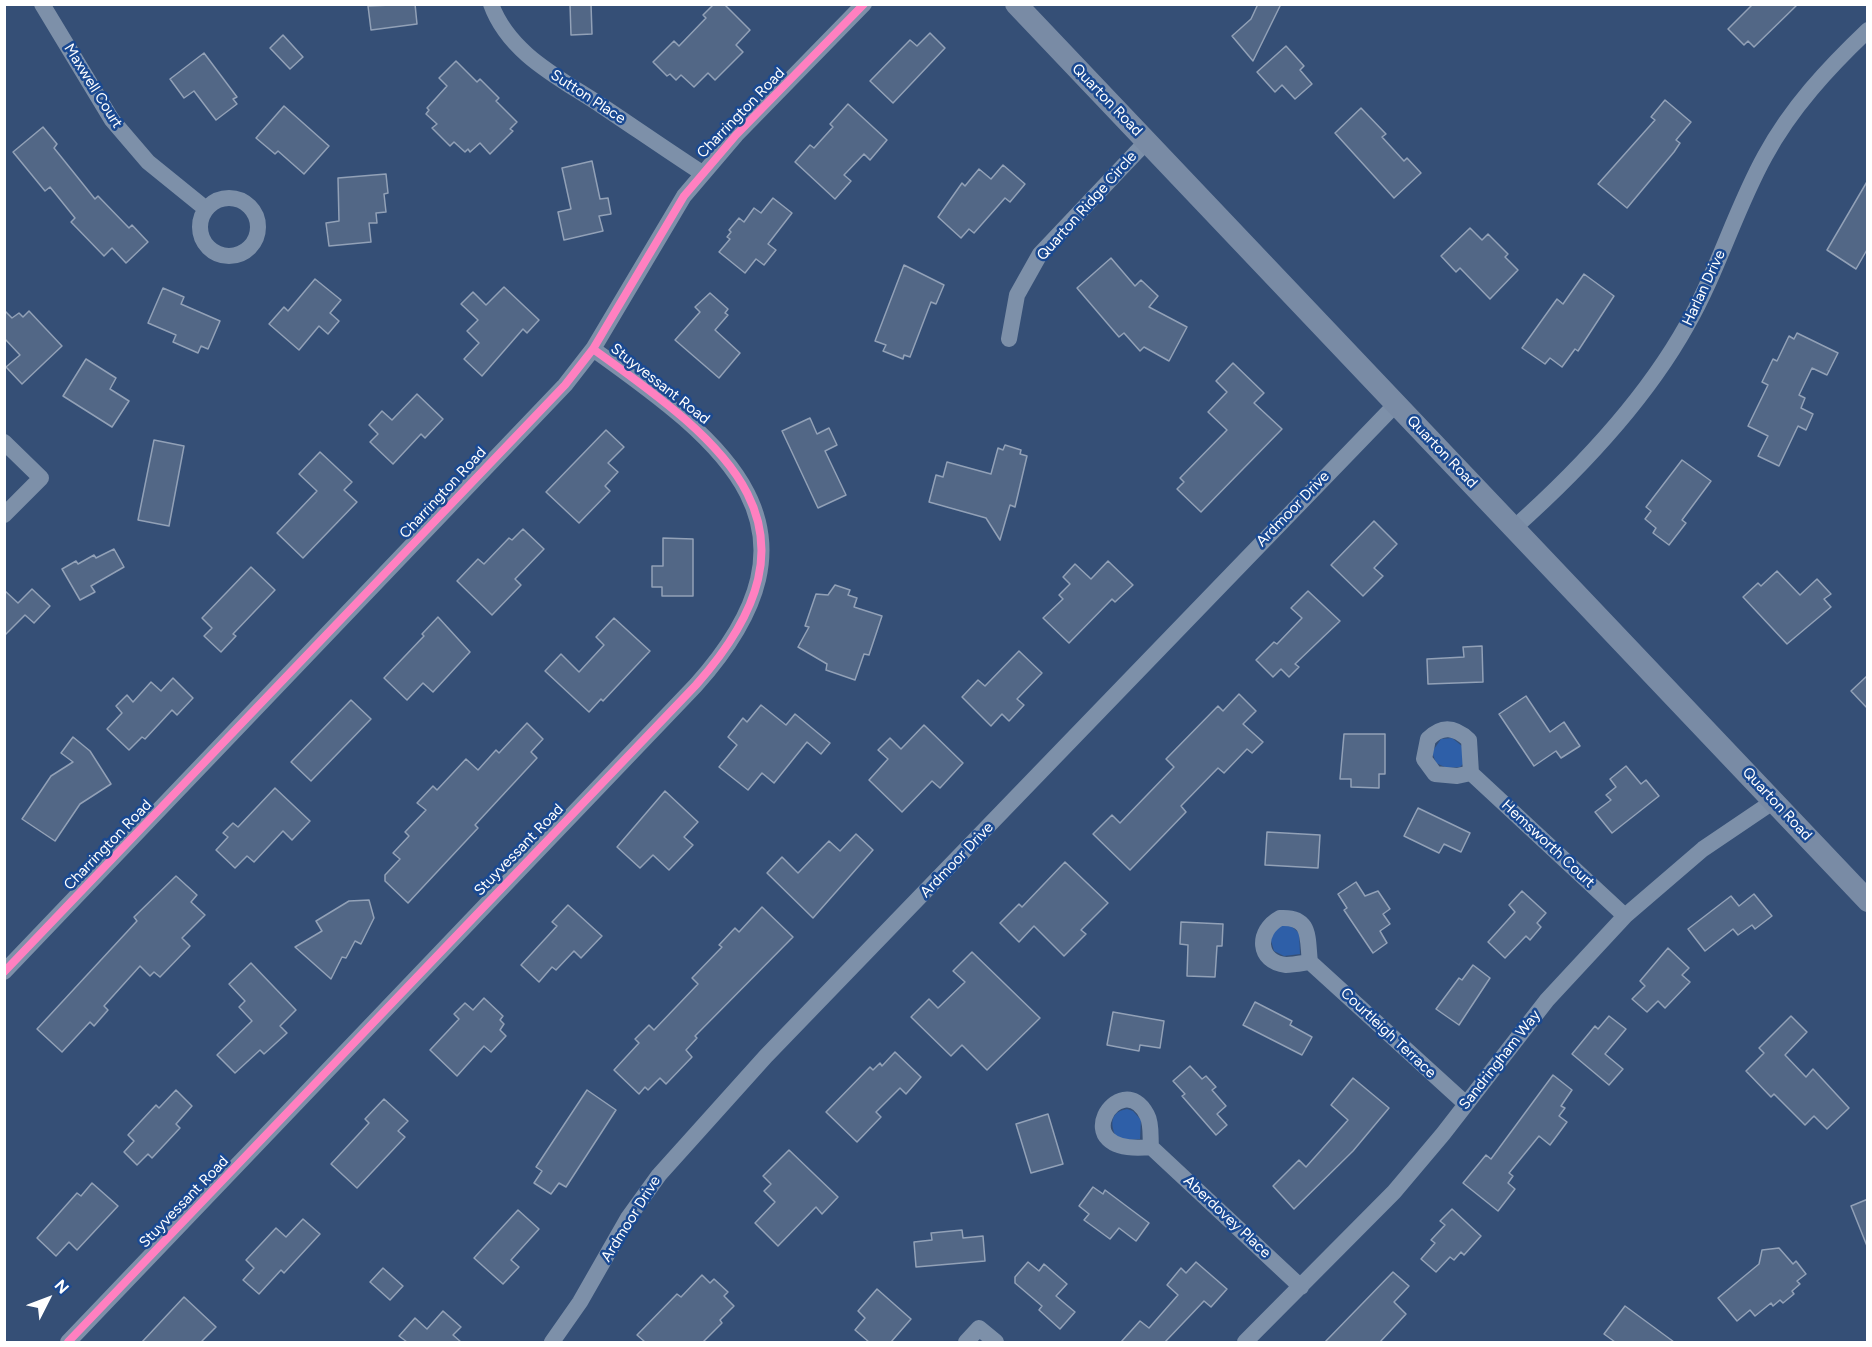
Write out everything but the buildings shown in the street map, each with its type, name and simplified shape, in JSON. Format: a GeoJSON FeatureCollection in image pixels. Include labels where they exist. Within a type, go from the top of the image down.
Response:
{"type":"FeatureCollection","features":[{"type":"Feature","properties":{"kind":"street","name":"Maxwell Court"},"geometry":{"type":"LineString","coordinates":[[42,4],[112,120],[148,162],[206,209]]}},
{"type":"Feature","properties":{"kind":"street","name":"Sutton Place"},"geometry":{"type":"LineString","coordinates":[[491,4],[496,19],[510,37],[536,62],[702,173]]}},
{"type":"Feature","properties":{"kind":"street","name":"Charrington Road"},"geometry":{"type":"LineString","coordinates":[[4,972],[565,385],[593,349],[660,233],[702,173],[864,4]]}},
{"type":"Feature","properties":{"kind":"street","name":"Quarton Road"},"geometry":{"type":"LineString","coordinates":[[1016,4],[1868,901]]}},
{"type":"Feature","properties":{"kind":"street","name":"Harlan Drive"},"geometry":{"type":"LineString","coordinates":[[1514,528],[1582,463],[1631,405],[1672,349],[1705,290],[1746,194],[1779,131],[1810,89],[1868,30]]}},
{"type":"Feature","properties":{"kind":"street","name":"Quarton Ridge Circle"},"geometry":{"type":"LineString","coordinates":[[1009,339],[1017,294],[1040,254],[1146,142]]}},
{"type":"Feature","properties":{"kind":"street","name":"Stuyvessant Road"},"geometry":{"type":"LineString","coordinates":[[68,1342],[696,685],[741,628],[754,591],[760,540],[753,501],[744,483],[719,450],[698,430],[593,349]]}},
{"type":"Feature","properties":{"kind":"street","name":"Ardmoor Drive"},"geometry":{"type":"LineString","coordinates":[[552,1342],[580,1302],[640,1200],[686,1143],[766,1056],[1396,404]]}},
{"type":"Feature","properties":{"kind":"street"},"geometry":{"type":"LineString","coordinates":[[4,442],[41,478],[4,515]]}},
{"type":"Feature","properties":{"kind":"street","name":"Hemsworth Court"},"geometry":{"type":"LineString","coordinates":[[1471,773],[1625,916]]}},
{"type":"Feature","properties":{"kind":"street","name":"Sandringham Way"},"geometry":{"type":"LineString","coordinates":[[1245,1342],[1394,1192],[1547,1000],[1625,916],[1694,856],[1774,801]]}},
{"type":"Feature","properties":{"kind":"street","name":"Courtleigh Terrace"},"geometry":{"type":"LineString","coordinates":[[1310,962],[1466,1104]]}},
{"type":"Feature","properties":{"kind":"street","name":"Aberdovey Place"},"geometry":{"type":"LineString","coordinates":[[1151,1147],[1301,1287]]}},
{"type":"Feature","properties":{"kind":"street"},"geometry":{"type":"LineString","coordinates":[[966,1342],[979,1328],[996,1342]]}},
{"type":"Feature","properties":{"kind":"shaded area"},"geometry":{"type":"Polygon","coordinates":[[[1452,738],[1462,746],[1463,764],[1460,767],[1447,768],[1436,763],[1432,752],[1441,739],[1452,738]]]}},
{"type":"Feature","properties":{"kind":"shaded area"},"geometry":{"type":"Polygon","coordinates":[[[1278,926],[1291,926],[1299,933],[1300,954],[1284,956],[1274,951],[1270,937],[1278,926]]]}},
{"type":"Feature","properties":{"kind":"shaded area"},"geometry":{"type":"Polygon","coordinates":[[[1127,1109],[1133,1111],[1141,1120],[1140,1139],[1127,1140],[1116,1137],[1112,1123],[1114,1116],[1127,1109]]]}},
{"type":"Feature","properties":{"kind":"cycle path"},"geometry":{"type":"LineString","coordinates":[[4,972],[565,385],[593,349],[684,196],[736,135],[864,4]]}},
{"type":"Feature","properties":{"kind":"cycle path"},"geometry":{"type":"LineString","coordinates":[[68,1342],[696,685],[738,629],[758,579],[760,534],[747,493],[721,455],[685,419],[593,349]]}}]}
